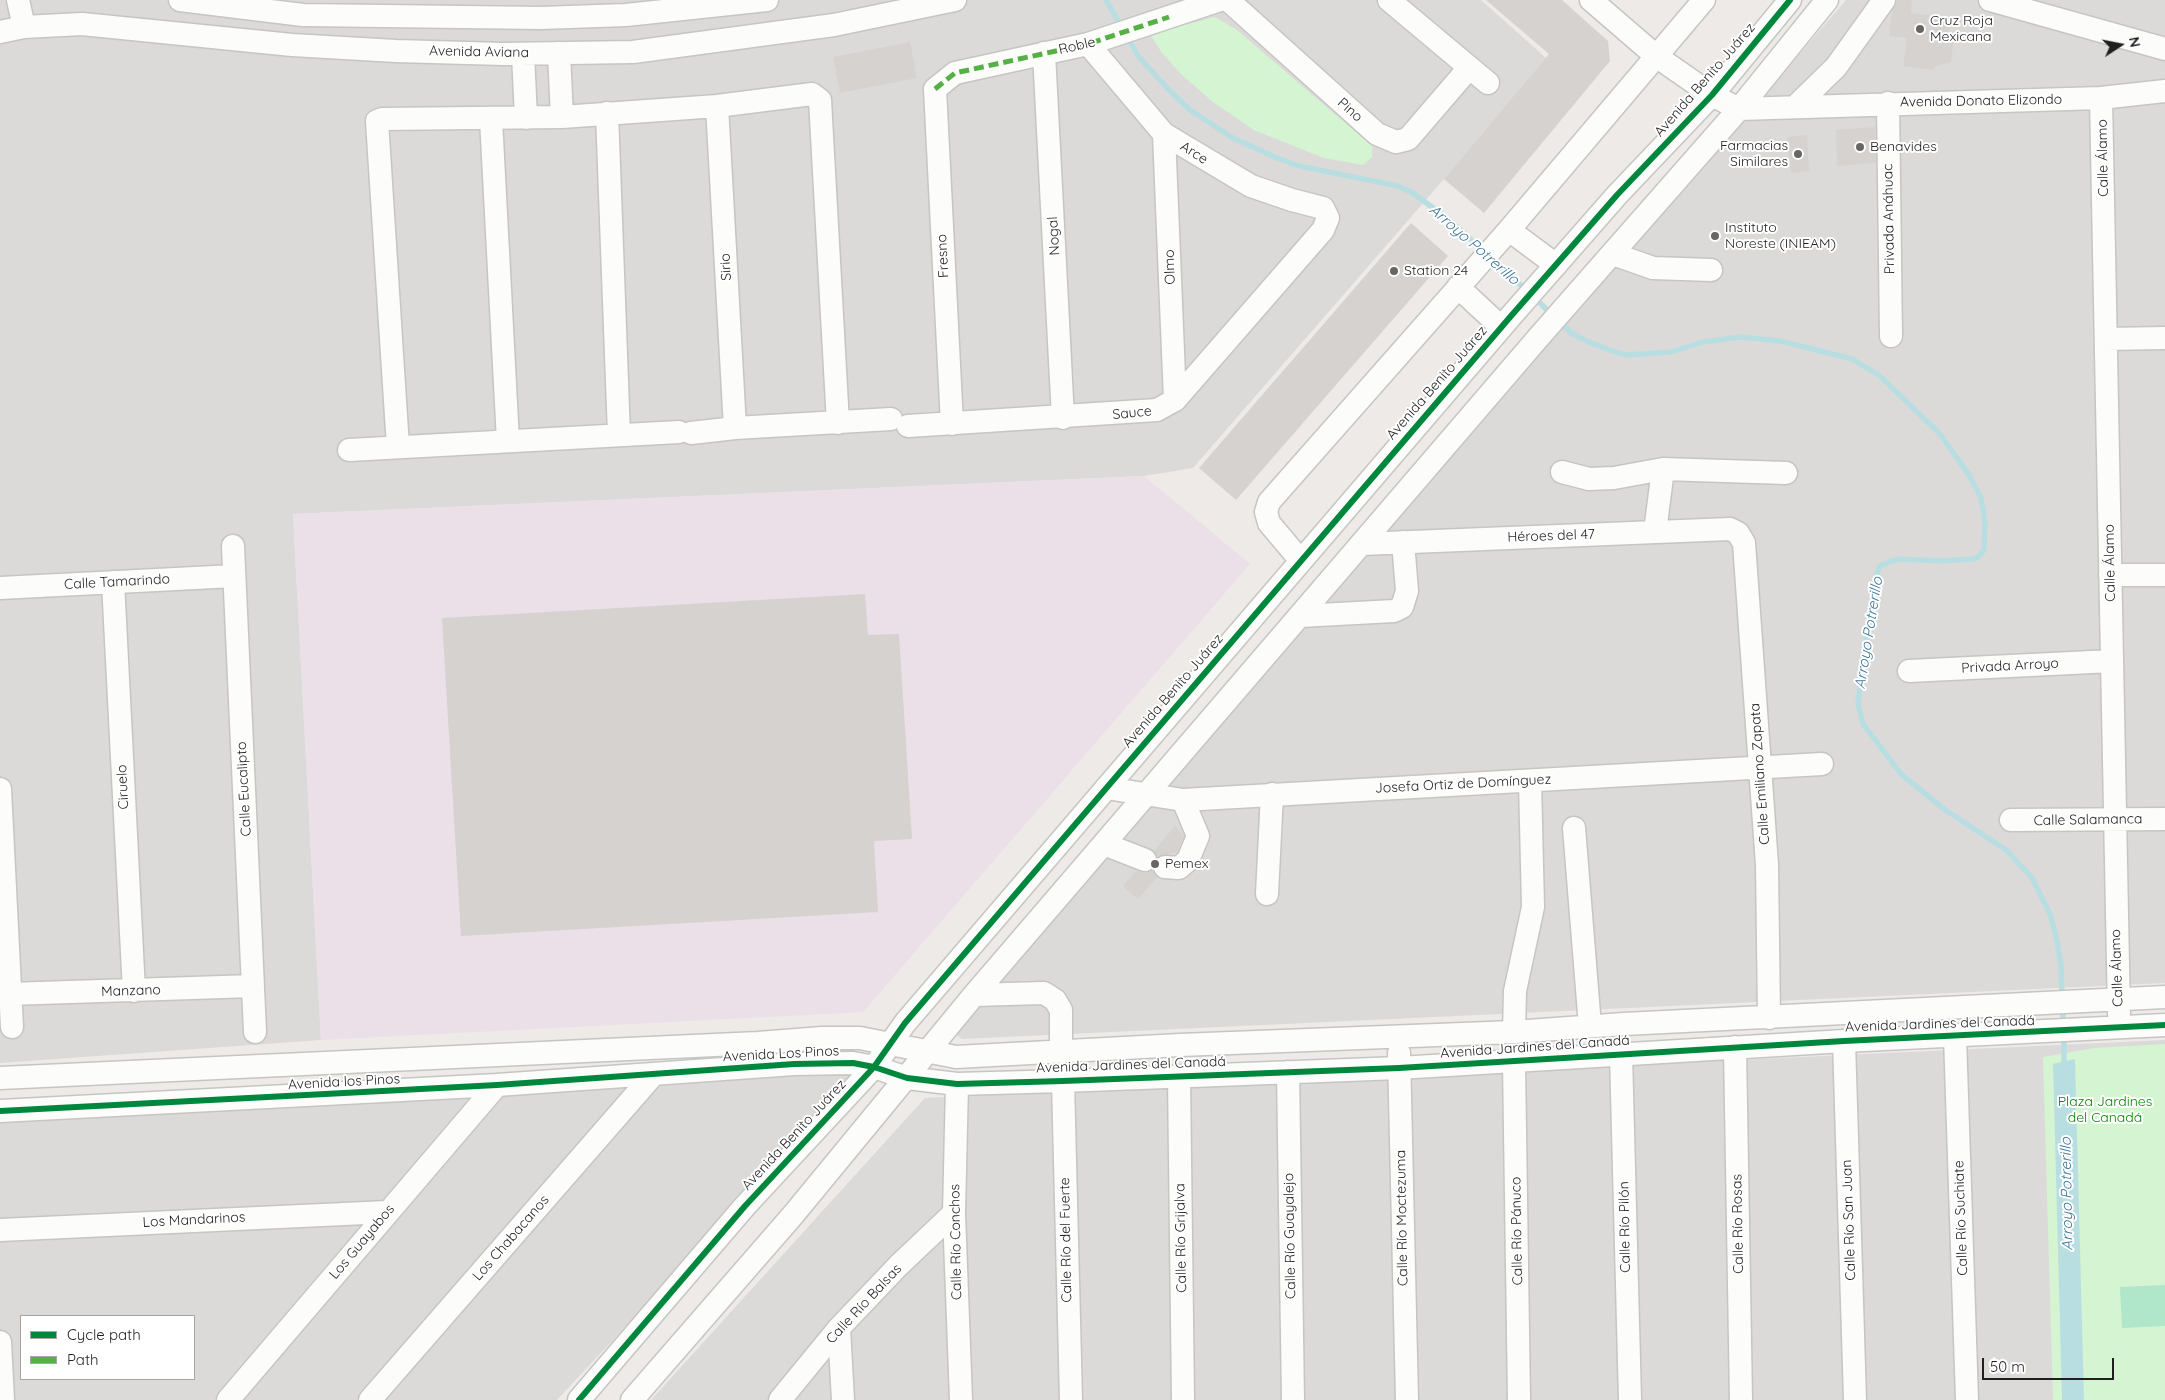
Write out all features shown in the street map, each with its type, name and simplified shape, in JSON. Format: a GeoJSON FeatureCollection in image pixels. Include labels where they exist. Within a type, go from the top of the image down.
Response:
{"type":"FeatureCollection","features":[{"type":"Feature","properties":{"kind":"street"},"geometry":{"type":"LineString","coordinates":[[0,1],[5,0]]}},
{"type":"Feature","properties":{"kind":"street"},"geometry":{"type":"LineString","coordinates":[[7,27],[18,0]]}},
{"type":"Feature","properties":{"kind":"street"},"geometry":{"type":"LineString","coordinates":[[180,0],[304,8],[541,18],[626,15],[767,0]]}},
{"type":"Feature","properties":{"kind":"street","name":"Avenida Aviana"},"geometry":{"type":"LineString","coordinates":[[7,27],[109,25],[302,45],[396,51],[523,54],[643,50],[834,24],[955,0]]}},
{"type":"Feature","properties":{"kind":"street","name":"Roble"},"geometry":{"type":"LineString","coordinates":[[935,89],[955,73],[1098,41],[1140,27],[1167,8],[1220,0]]}},
{"type":"Feature","properties":{"kind":"street","name":"Pino"},"geometry":{"type":"LineString","coordinates":[[1228,0],[1377,134],[1396,142],[1408,139],[1469,68]]}},
{"type":"Feature","properties":{"kind":"street"},"geometry":{"type":"LineString","coordinates":[[1389,0],[1488,83]]}},
{"type":"Feature","properties":{"kind":"street"},"geometry":{"type":"LineString","coordinates":[[1592,0],[1656,56],[1712,95],[1739,109]]}},
{"type":"Feature","properties":{"kind":"street"},"geometry":{"type":"LineString","coordinates":[[1301,561],[1269,523],[1266,512],[1269,502],[1505,234],[1704,0]]}},
{"type":"Feature","properties":{"kind":"street","name":"Avenida Benito Juárez"},"geometry":{"type":"LineString","coordinates":[[579,1400],[745,1206],[874,1067],[905,1023],[1506,321],[1617,195],[1712,95],[1790,0]]}},
{"type":"Feature","properties":{"kind":"street"},"geometry":{"type":"LineString","coordinates":[[632,1400],[793,1215],[974,995],[1538,338],[1572,302],[1739,109],[1827,0]]}},
{"type":"Feature","properties":{"kind":"street"},"geometry":{"type":"LineString","coordinates":[[1797,105],[1836,67],[1884,0]]}},
{"type":"Feature","properties":{"kind":"street"},"geometry":{"type":"LineString","coordinates":[[1990,0],[2165,49]]}},
{"type":"Feature","properties":{"kind":"street"},"geometry":{"type":"LineString","coordinates":[[275,42],[278,6]]}},
{"type":"Feature","properties":{"kind":"street"},"geometry":{"type":"LineString","coordinates":[[302,45],[304,8]]}},
{"type":"Feature","properties":{"kind":"street"},"geometry":{"type":"LineString","coordinates":[[541,18],[552,53],[562,117]]}},
{"type":"Feature","properties":{"kind":"street","name":"Arce"},"geometry":{"type":"LineString","coordinates":[[1098,41],[1164,134],[1252,186],[1292,200],[1323,208],[1328,218]]}},
{"type":"Feature","properties":{"kind":"street","name":"Nogal"},"geometry":{"type":"LineString","coordinates":[[1044,53],[1063,418]]}},
{"type":"Feature","properties":{"kind":"street"},"geometry":{"type":"LineString","coordinates":[[523,54],[526,118]]}},
{"type":"Feature","properties":{"kind":"street","name":"Fresno"},"geometry":{"type":"LineString","coordinates":[[935,89],[952,424]]}},
{"type":"Feature","properties":{"kind":"street","name":"Avenida Donato Elizondo"},"geometry":{"type":"LineString","coordinates":[[1739,109],[1797,105],[2101,98],[2165,91]]}},
{"type":"Feature","properties":{"kind":"street"},"geometry":{"type":"LineString","coordinates":[[398,447],[377,121],[382,119],[562,117],[717,106],[812,94],[820,100],[838,423]]}},
{"type":"Feature","properties":{"kind":"street","name":"Calle Álamo"},"geometry":{"type":"LineString","coordinates":[[2101,98],[2120,1028]]}},
{"type":"Feature","properties":{"kind":"street","name":"Privada Anáhuac"},"geometry":{"type":"LineString","coordinates":[[1888,103],[1890,336]]}},
{"type":"Feature","properties":{"kind":"street","name":"Sirio"},"geometry":{"type":"LineString","coordinates":[[717,106],[735,428]]}},
{"type":"Feature","properties":{"kind":"street"},"geometry":{"type":"LineString","coordinates":[[607,113],[619,435]]}},
{"type":"Feature","properties":{"kind":"street"},"geometry":{"type":"LineString","coordinates":[[491,119],[508,441]]}},
{"type":"Feature","properties":{"kind":"street","name":"Olmo"},"geometry":{"type":"LineString","coordinates":[[1164,134],[1175,400]]}},
{"type":"Feature","properties":{"kind":"street","name":"Sauce"},"geometry":{"type":"LineString","coordinates":[[349,450],[838,423],[952,424],[1063,418],[1157,410],[1175,400],[1324,230],[1328,218]]}},
{"type":"Feature","properties":{"kind":"street"},"geometry":{"type":"LineString","coordinates":[[1505,234],[1551,271]]}},
{"type":"Feature","properties":{"kind":"street"},"geometry":{"type":"LineString","coordinates":[[1613,254],[1653,268],[1711,270]]}},
{"type":"Feature","properties":{"kind":"street"},"geometry":{"type":"LineString","coordinates":[[1463,282],[1506,321]]}},
{"type":"Feature","properties":{"kind":"street"},"geometry":{"type":"LineString","coordinates":[[2106,339],[2165,338]]}},
{"type":"Feature","properties":{"kind":"street"},"geometry":{"type":"LineString","coordinates":[[1655,532],[1663,469]]}},
{"type":"Feature","properties":{"kind":"street"},"geometry":{"type":"LineString","coordinates":[[1562,472],[1589,479],[1614,478],[1663,469],[1786,473]]}},
{"type":"Feature","properties":{"kind":"street","name":"Héroes del 47"},"geometry":{"type":"LineString","coordinates":[[1362,544],[1730,529],[1738,533]]}},
{"type":"Feature","properties":{"kind":"street","name":"Calle Emiliano Zapata"},"geometry":{"type":"LineString","coordinates":[[1738,533],[1744,543],[1767,865],[1769,1018]]}},
{"type":"Feature","properties":{"kind":"street"},"geometry":{"type":"LineString","coordinates":[[1300,616],[1394,611],[1402,607],[1406,600],[1403,542]]}},
{"type":"Feature","properties":{"kind":"street","name":"Calle Eucalipto"},"geometry":{"type":"LineString","coordinates":[[233,546],[255,1032]]}},
{"type":"Feature","properties":{"kind":"street"},"geometry":{"type":"LineString","coordinates":[[2110,575],[2165,575]]}},
{"type":"Feature","properties":{"kind":"street","name":"Calle Tamarindo"},"geometry":{"type":"LineString","coordinates":[[0,588],[234,576]]}},
{"type":"Feature","properties":{"kind":"street","name":"Ciruelo"},"geometry":{"type":"LineString","coordinates":[[113,582],[134,991]]}},
{"type":"Feature","properties":{"kind":"street","name":"Privada Arroyo"},"geometry":{"type":"LineString","coordinates":[[1909,671],[2112,661]]}},
{"type":"Feature","properties":{"kind":"street","name":"Josefa Ortiz de Domínguez"},"geometry":{"type":"LineString","coordinates":[[1106,788],[1183,800],[1822,764]]}},
{"type":"Feature","properties":{"kind":"street"},"geometry":{"type":"LineString","coordinates":[[1514,1032],[1515,991],[1533,907],[1530,781]]}},
{"type":"Feature","properties":{"kind":"street"},"geometry":{"type":"LineString","coordinates":[[0,789],[2,888],[12,1027]]}},
{"type":"Feature","properties":{"kind":"street"},"geometry":{"type":"LineString","coordinates":[[1267,894],[1272,794]]}},
{"type":"Feature","properties":{"kind":"street"},"geometry":{"type":"LineString","coordinates":[[1104,844],[1155,864],[1179,868],[1188,860],[1198,836],[1183,800]]}},
{"type":"Feature","properties":{"kind":"street","name":"Calle Salamanca"},"geometry":{"type":"LineString","coordinates":[[2011,820],[2165,819]]}},
{"type":"Feature","properties":{"kind":"street"},"geometry":{"type":"LineString","coordinates":[[1574,828],[1590,1026]]}},
{"type":"Feature","properties":{"kind":"street","name":"Manzano"},"geometry":{"type":"LineString","coordinates":[[9,994],[253,986]]}},
{"type":"Feature","properties":{"kind":"street"},"geometry":{"type":"LineString","coordinates":[[974,995],[1044,993],[1055,1000],[1061,1010],[1061,1052]]}},
{"type":"Feature","properties":{"kind":"street","name":"Avenida Jardines del Canadá"},"geometry":{"type":"LineString","coordinates":[[926,1053],[956,1057],[1514,1032],[1590,1026],[2165,996]]}},
{"type":"Feature","properties":{"kind":"street","name":"Avenida Jardines del Canadá"},"geometry":{"type":"LineString","coordinates":[[907,1078],[956,1084],[1399,1068],[1735,1047],[2165,1025]]}},
{"type":"Feature","properties":{"kind":"street","name":"Calle Río Moctezuma"},"geometry":{"type":"LineString","coordinates":[[1399,1036],[1407,1400]]}},
{"type":"Feature","properties":{"kind":"street","name":"Calle Río Suchiate"},"geometry":{"type":"LineString","coordinates":[[1955,1036],[1967,1400]]}},
{"type":"Feature","properties":{"kind":"street","name":"Avenida los Pinos"},"geometry":{"type":"LineString","coordinates":[[0,1078],[738,1044],[822,1038],[860,1038],[892,1043],[926,1053]]}},
{"type":"Feature","properties":{"kind":"street","name":"Calle Río San Juan"},"geometry":{"type":"LineString","coordinates":[[1844,1041],[1855,1400]]}},
{"type":"Feature","properties":{"kind":"street","name":"Calle Río Rosas"},"geometry":{"type":"LineString","coordinates":[[1735,1047],[1740,1400]]}},
{"type":"Feature","properties":{"kind":"street","name":"Calle Río Pilón"},"geometry":{"type":"LineString","coordinates":[[1621,1054],[1630,1400]]}},
{"type":"Feature","properties":{"kind":"street","name":"Calle Río Pánuco"},"geometry":{"type":"LineString","coordinates":[[1514,1062],[1519,1400]]}},
{"type":"Feature","properties":{"kind":"street","name":"Avenida Los Pinos"},"geometry":{"type":"LineString","coordinates":[[688,1072],[843,1063],[874,1067],[907,1078]]}},
{"type":"Feature","properties":{"kind":"street","name":"Avenida los Pinos"},"geometry":{"type":"LineString","coordinates":[[0,1111],[496,1085],[688,1072]]}},
{"type":"Feature","properties":{"kind":"street","name":"Calle Río Guayalejo"},"geometry":{"type":"LineString","coordinates":[[1288,1072],[1293,1400]]}},
{"type":"Feature","properties":{"kind":"street","name":"Los Chabacanos"},"geometry":{"type":"LineString","coordinates":[[370,1400],[653,1075]]}},
{"type":"Feature","properties":{"kind":"street","name":"Calle Río Grijalva"},"geometry":{"type":"LineString","coordinates":[[1178,1076],[1183,1400]]}},
{"type":"Feature","properties":{"kind":"street"},"geometry":{"type":"LineString","coordinates":[[23,1110],[29,1094],[24,1077]]}},
{"type":"Feature","properties":{"kind":"street","name":"Calle Río del Fuerte"},"geometry":{"type":"LineString","coordinates":[[1063,1081],[1071,1400]]}},
{"type":"Feature","properties":{"kind":"street","name":"Calle Río Conchos"},"geometry":{"type":"LineString","coordinates":[[956,1084],[954,1213],[961,1400]]}},
{"type":"Feature","properties":{"kind":"street","name":"Los Guayabos"},"geometry":{"type":"LineString","coordinates":[[228,1400],[496,1085]]}},
{"type":"Feature","properties":{"kind":"street","name":"Los Mandarinos"},"geometry":{"type":"LineString","coordinates":[[0,1230],[387,1212]]}},
{"type":"Feature","properties":{"kind":"street","name":"Calle Río Balsas"},"geometry":{"type":"LineString","coordinates":[[780,1400],[839,1328],[899,1265],[954,1213]]}},
{"type":"Feature","properties":{"kind":"street"},"geometry":{"type":"LineString","coordinates":[[839,1328],[843,1400]]}},
{"type":"Feature","properties":{"kind":"street"},"geometry":{"type":"LineString","coordinates":[[0,1342],[3,1400]]}},
{"type":"Feature","properties":{"kind":"shaded area"},"geometry":{"type":"Polygon","coordinates":[[[0,0],[1481,0],[1546,58],[1444,179],[1193,468],[1144,476],[293,514],[321,1040],[0,1063],[0,0]]]}},
{"type":"Feature","properties":{"kind":"shaded area"},"geometry":{"type":"Polygon","coordinates":[[[1846,0],[2165,0],[2165,983],[962,1039],[954,1033],[1846,0]]]}},
{"type":"Feature","properties":{"kind":"shaded area"},"geometry":{"type":"Polygon","coordinates":[[[1144,476],[1250,564],[863,1012],[321,1040],[293,514],[1144,476]]]}},
{"type":"Feature","properties":{"kind":"shaded area"},"geometry":{"type":"Polygon","coordinates":[[[2165,1040],[2165,1400],[651,1400],[925,1098],[2165,1040]]]}},
{"type":"Feature","properties":{"kind":"shaded area"},"geometry":{"type":"Polygon","coordinates":[[[863,1072],[557,1400],[0,1400],[0,1115],[656,1080],[863,1072]]]}},
{"type":"Feature","properties":{"kind":"green space"},"geometry":{"type":"Polygon","coordinates":[[[1215,17],[1237,30],[1372,146],[1372,157],[1363,165],[1324,158],[1254,130],[1213,102],[1182,75],[1162,53],[1150,34],[1215,17]]]}},
{"type":"Feature","properties":{"kind":"green space","name":"Plaza Jardines del Canadá"},"geometry":{"type":"Polygon","coordinates":[[[2165,1044],[2165,1400],[2053,1400],[2043,1057],[2095,1048],[2165,1044]]]}},
{"type":"Feature","properties":{"kind":"green space"},"geometry":{"type":"Polygon","coordinates":[[[2165,1285],[2165,1326],[2122,1328],[2120,1287],[2165,1285]]]}},
{"type":"Feature","properties":{"kind":"water"},"geometry":{"type":"Polygon","coordinates":[[[2075,1059],[2084,1400],[2062,1400],[2053,1064],[2075,1059]]]}},
{"type":"Feature","properties":{"kind":"building"},"geometry":{"type":"Polygon","coordinates":[[[1486,0],[1562,0],[1608,41],[1610,61],[1484,213],[1444,179],[1549,54],[1486,0]]]}},
{"type":"Feature","properties":{"kind":"building","name":"Cruz Roja Mexicana"},"geometry":{"type":"Polygon","coordinates":[[[1897,0],[1912,0],[1911,13],[1951,18],[1948,36],[1954,37],[1951,62],[1934,67],[1933,70],[1903,66],[1907,38],[1889,36],[1892,11],[1897,0]]]}},
{"type":"Feature","properties":{"kind":"building"},"geometry":{"type":"Polygon","coordinates":[[[910,42],[917,78],[840,93],[833,57],[910,42]]]}},
{"type":"Feature","properties":{"kind":"building","name":"Benavides"},"geometry":{"type":"Polygon","coordinates":[[[1875,127],[1876,163],[1837,166],[1836,130],[1875,127]]]}},
{"type":"Feature","properties":{"kind":"building","name":"Farmacias Similares"},"geometry":{"type":"Polygon","coordinates":[[[1807,135],[1809,171],[1791,173],[1787,137],[1807,135]]]}},
{"type":"Feature","properties":{"kind":"building"},"geometry":{"type":"Polygon","coordinates":[[[1411,223],[1448,256],[1236,500],[1199,468],[1411,223]]]}},
{"type":"Feature","properties":{"kind":"building"},"geometry":{"type":"Polygon","coordinates":[[[865,594],[868,635],[899,634],[912,839],[874,841],[878,912],[461,936],[442,618],[865,594]]]}},
{"type":"Feature","properties":{"kind":"building"},"geometry":{"type":"Polygon","coordinates":[[[1175,826],[1184,836],[1177,852],[1157,857],[1154,851],[1175,826]]]}},
{"type":"Feature","properties":{"kind":"building"},"geometry":{"type":"Polygon","coordinates":[[[1136,871],[1146,873],[1153,871],[1157,877],[1138,899],[1123,886],[1136,871]]]}},
{"type":"Feature","properties":{"kind":"waterway","name":"Arroyo Potrerillo"},"geometry":{"type":"LineString","coordinates":[[1106,0],[1122,28]]}},
{"type":"Feature","properties":{"kind":"waterway","name":"Arroyo Potrerillo"},"geometry":{"type":"LineString","coordinates":[[1127,36],[1138,56],[1170,91],[1190,110],[1233,138],[1299,166],[1398,186],[1413,193],[1453,223],[1484,252]]}},
{"type":"Feature","properties":{"kind":"waterway","name":"Arroyo Potrerillo"},"geometry":{"type":"LineString","coordinates":[[1491,258],[1527,291]]}},
{"type":"Feature","properties":{"kind":"waterway","name":"Arroyo Potrerillo"},"geometry":{"type":"LineString","coordinates":[[1534,297],[1552,315]]}},
{"type":"Feature","properties":{"kind":"waterway","name":"Arroyo Potrerillo"},"geometry":{"type":"LineString","coordinates":[[1559,321],[1571,333],[1589,342],[1627,355],[1671,352],[1703,342],[1740,337],[1781,341],[1852,359],[1880,376],[1940,434],[1969,475],[1981,498],[1985,522],[1984,550],[1977,558],[1971,559],[1943,561],[1897,559],[1880,566],[1875,579],[1858,703],[1863,724],[1901,774],[1944,809],[2006,850],[2032,878],[2050,914],[2057,941],[2061,966],[2062,996]]}},
{"type":"Feature","properties":{"kind":"waterway","name":"Arroyo Potrerillo"},"geometry":{"type":"LineString","coordinates":[[2063,1006],[2063,1026]]}},
{"type":"Feature","properties":{"kind":"waterway","name":"Arroyo Potrerillo"},"geometry":{"type":"LineString","coordinates":[[2064,1036],[2064,1069]]}},
{"type":"Feature","properties":{"kind":"marked path"},"geometry":{"type":"LineString","coordinates":[[935,89],[955,73],[1088,44],[1169,17]]}},
{"type":"Feature","properties":{"kind":"cycle path"},"geometry":{"type":"LineString","coordinates":[[579,1400],[745,1206],[874,1067],[905,1023],[1511,316],[1617,195],[1712,95],[1790,0]]}},
{"type":"Feature","properties":{"kind":"cycle path"},"geometry":{"type":"LineString","coordinates":[[0,1111],[497,1085],[794,1064],[853,1063],[874,1067],[907,1078],[957,1084],[1063,1081],[1399,1068],[1844,1041],[2165,1025]]}},
{"type":"Feature","properties":{"kind":"place","name":"Cruz Roja Mexicana"},"geometry":{"type":"Point","coordinates":[1920,29]}},
{"type":"Feature","properties":{"kind":"place","name":"Benavides"},"geometry":{"type":"Point","coordinates":[1860,147]}},
{"type":"Feature","properties":{"kind":"place","name":"Farmacias Similares"},"geometry":{"type":"Point","coordinates":[1798,154]}},
{"type":"Feature","properties":{"kind":"place","name":"Instituto Noreste (INIEAM)"},"geometry":{"type":"Point","coordinates":[1715,236]}},
{"type":"Feature","properties":{"kind":"place","name":"Station 24"},"geometry":{"type":"Point","coordinates":[1394,271]}},
{"type":"Feature","properties":{"kind":"place","name":"Pemex"},"geometry":{"type":"Point","coordinates":[1155,864]}}]}
